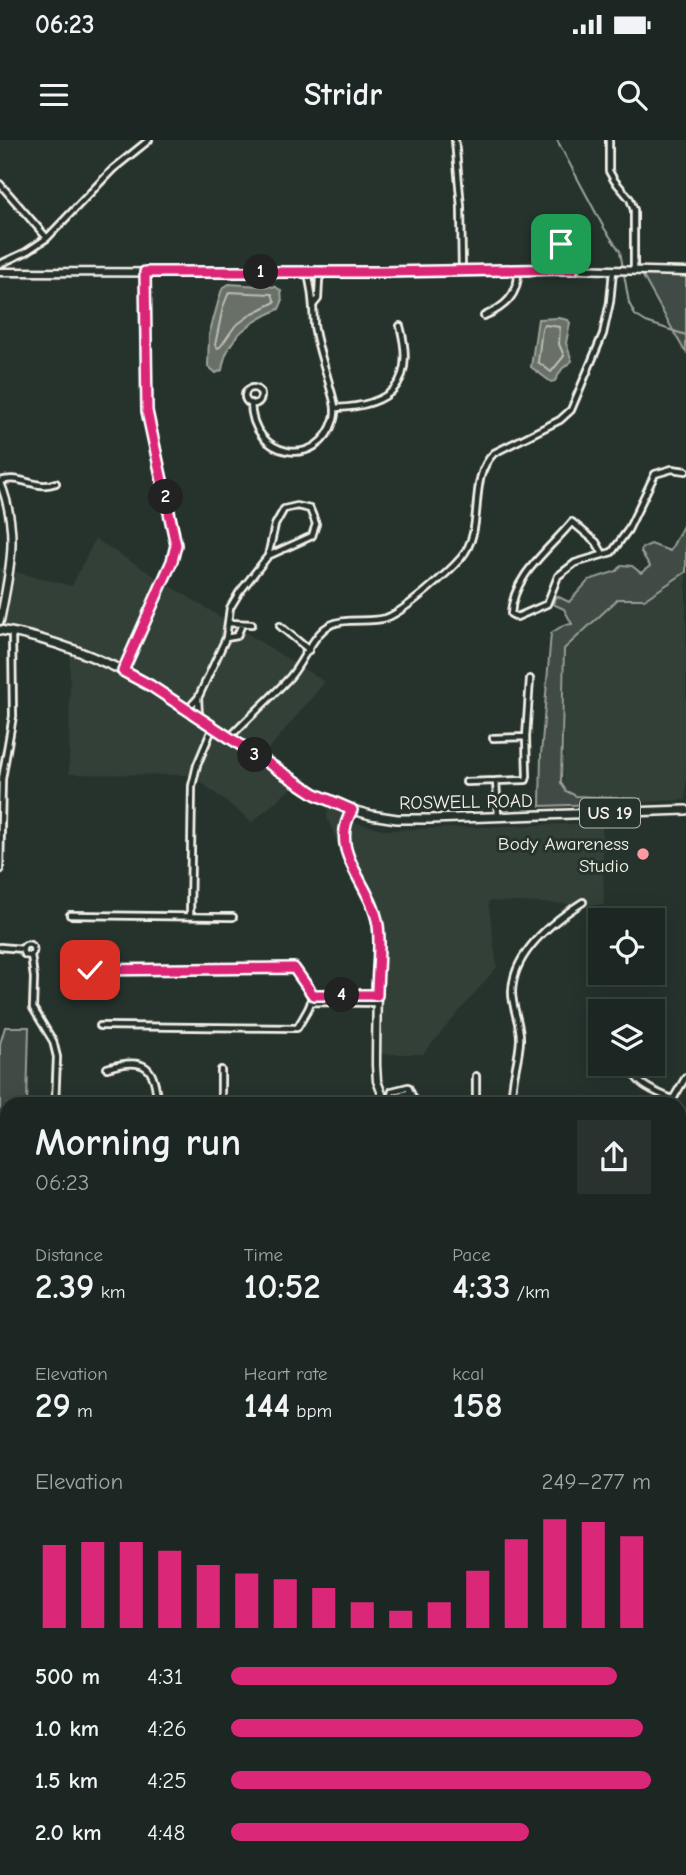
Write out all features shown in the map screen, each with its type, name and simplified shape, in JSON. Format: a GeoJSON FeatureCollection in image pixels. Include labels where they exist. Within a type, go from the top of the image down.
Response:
{"type":"FeatureCollection","features":[{"type":"Feature","properties":{"kind":"main road","name":"ROSWELL ROAD"},"geometry":{"type":"LineString","coordinates":[[0,630],[66,646],[123,671],[315,794],[352,810],[397,819],[686,810]]}},
{"type":"Feature","properties":{"kind":"street"},"geometry":{"type":"LineString","coordinates":[[0,264],[47,238],[113,169],[149,140]]}},
{"type":"Feature","properties":{"kind":"street"},"geometry":{"type":"LineString","coordinates":[[455,140],[461,207],[462,270]]}},
{"type":"Feature","properties":{"kind":"street"},"geometry":{"type":"LineString","coordinates":[[609,140],[609,172],[630,199],[634,210],[631,272]]}},
{"type":"Feature","properties":{"kind":"street"},"geometry":{"type":"LineString","coordinates":[[0,184],[47,238]]}},
{"type":"Feature","properties":{"kind":"street"},"geometry":{"type":"LineString","coordinates":[[561,244],[570,251],[574,261],[573,269]]}},
{"type":"Feature","properties":{"kind":"street"},"geometry":{"type":"LineString","coordinates":[[0,272],[573,269],[686,272]]}},
{"type":"Feature","properties":{"kind":"street"},"geometry":{"type":"LineString","coordinates":[[484,316],[499,309],[510,299],[517,285],[518,270]]}},
{"type":"Feature","properties":{"kind":"street"},"geometry":{"type":"LineString","coordinates":[[229,738],[290,677],[319,635],[331,625],[377,620],[400,611],[461,558],[475,531],[480,476],[487,460],[494,453],[559,420],[573,405],[603,334],[615,271]]}},
{"type":"Feature","properties":{"kind":"street"},"geometry":{"type":"LineString","coordinates":[[123,671],[172,561],[176,545],[147,411],[145,272]]}},
{"type":"Feature","properties":{"kind":"street"},"geometry":{"type":"LineString","coordinates":[[251,404],[254,426],[272,447],[299,451],[317,443],[330,429],[336,408],[314,327],[314,304],[307,272]]}},
{"type":"Feature","properties":{"kind":"street"},"geometry":{"type":"LineString","coordinates":[[314,304],[318,299],[319,279],[323,272]]}},
{"type":"Feature","properties":{"kind":"street"},"geometry":{"type":"LineString","coordinates":[[310,294],[318,293]]}},
{"type":"Feature","properties":{"kind":"street"},"geometry":{"type":"LineString","coordinates":[[336,408],[376,403],[395,387],[402,374],[406,356],[400,327]]}},
{"type":"Feature","properties":{"kind":"street"},"geometry":{"type":"LineString","coordinates":[[603,554],[596,542],[572,523],[537,558],[527,572],[518,588],[511,614],[517,617],[547,604],[558,576],[575,563],[612,552],[628,530],[655,474],[672,469],[686,471]]}},
{"type":"Feature","properties":{"kind":"street"},"geometry":{"type":"LineString","coordinates":[[0,621],[13,542],[8,508],[0,482],[21,479],[42,487],[56,483]]}},
{"type":"Feature","properties":{"kind":"street"},"geometry":{"type":"LineString","coordinates":[[187,710],[198,698],[226,638],[230,608],[268,556],[275,525],[284,509],[297,506],[310,509],[316,524],[312,536],[268,556]]}},
{"type":"Feature","properties":{"kind":"street"},"geometry":{"type":"LineString","coordinates":[[229,623],[252,624]]}},
{"type":"Feature","properties":{"kind":"street"},"geometry":{"type":"LineString","coordinates":[[226,638],[237,636],[242,624]]}},
{"type":"Feature","properties":{"kind":"street"},"geometry":{"type":"LineString","coordinates":[[280,626],[309,650]]}},
{"type":"Feature","properties":{"kind":"street"},"geometry":{"type":"LineString","coordinates":[[0,870],[2,779],[13,716],[12,632]]}},
{"type":"Feature","properties":{"kind":"street"},"geometry":{"type":"LineString","coordinates":[[466,782],[526,780],[530,679]]}},
{"type":"Feature","properties":{"kind":"street"},"geometry":{"type":"LineString","coordinates":[[198,698],[199,718]]}},
{"type":"Feature","properties":{"kind":"street"},"geometry":{"type":"LineString","coordinates":[[190,916],[192,786],[197,765],[213,727]]}},
{"type":"Feature","properties":{"kind":"street"},"geometry":{"type":"LineString","coordinates":[[493,738],[526,737]]}},
{"type":"Feature","properties":{"kind":"street"},"geometry":{"type":"LineString","coordinates":[[496,781],[498,817]]}},
{"type":"Feature","properties":{"kind":"street"},"geometry":{"type":"LineString","coordinates":[[352,810],[344,828],[343,842],[346,853],[368,893],[378,925],[376,1065],[377,1082],[383,1097]]}},
{"type":"Feature","properties":{"kind":"street"},"geometry":{"type":"LineString","coordinates":[[512,1097],[520,1039],[512,1000],[516,973],[540,937],[559,918],[583,902]]}},
{"type":"Feature","properties":{"kind":"street"},"geometry":{"type":"LineString","coordinates":[[71,915],[233,917]]}},
{"type":"Feature","properties":{"kind":"street"},"geometry":{"type":"LineString","coordinates":[[0,947],[33,947],[33,1008],[53,1041],[57,1057],[55,1097]]}},
{"type":"Feature","properties":{"kind":"street"},"geometry":{"type":"LineString","coordinates":[[23,949],[25,955],[31,956]]}},
{"type":"Feature","properties":{"kind":"street"},"geometry":{"type":"LineString","coordinates":[[90,970],[294,968],[313,995],[312,1002],[297,1028],[100,1026]]}},
{"type":"Feature","properties":{"kind":"street"},"geometry":{"type":"LineString","coordinates":[[313,995],[377,999]]}},
{"type":"Feature","properties":{"kind":"street"},"geometry":{"type":"LineString","coordinates":[[312,1002],[377,999]]}},
{"type":"Feature","properties":{"kind":"street"},"geometry":{"type":"LineString","coordinates":[[107,1068],[137,1065],[148,1069],[156,1083],[157,1097]]}},
{"type":"Feature","properties":{"kind":"street"},"geometry":{"type":"LineString","coordinates":[[221,1070],[221,1097]]}},
{"type":"Feature","properties":{"kind":"street"},"geometry":{"type":"LineString","coordinates":[[476,1076],[476,1097]]}},
{"type":"Feature","properties":{"kind":"street"},"geometry":{"type":"LineString","coordinates":[[635,1076],[638,1082],[663,1097]]}},
{"type":"Feature","properties":{"kind":"street"},"geometry":{"type":"LineString","coordinates":[[674,1097],[686,1077]]}},
{"type":"Feature","properties":{"kind":"shaded area"},"geometry":{"type":"Polygon","coordinates":[[[640,271],[686,272],[686,352],[684,350],[640,271]]]}},
{"type":"Feature","properties":{"kind":"shaded area"},"geometry":{"type":"Polygon","coordinates":[[[686,520],[686,572],[645,599],[618,599],[564,649],[561,783],[566,791],[576,796],[640,799],[638,802],[629,803],[540,806],[541,755],[551,633],[564,625],[572,624],[564,609],[553,604],[557,596],[569,602],[589,580],[617,571],[622,565],[632,566],[641,573],[650,566],[641,552],[642,548],[651,544],[670,551],[686,520]]]}},
{"type":"Feature","properties":{"kind":"shaded area"},"geometry":{"type":"Polygon","coordinates":[[[95,539],[325,682],[261,758],[299,782],[252,822],[192,775],[69,774],[70,646],[0,630],[0,568],[72,586],[95,539]]]}},
{"type":"Feature","properties":{"kind":"shaded area"},"geometry":{"type":"Polygon","coordinates":[[[686,573],[686,800],[563,806],[565,650],[618,599],[645,600],[686,573]]]}},
{"type":"Feature","properties":{"kind":"shaded area"},"geometry":{"type":"Polygon","coordinates":[[[328,805],[356,823],[386,830],[602,823],[604,905],[488,901],[497,967],[423,1054],[375,1054],[380,948],[367,889],[337,842],[327,817],[328,805]]]}},
{"type":"Feature","properties":{"kind":"shaded area"},"geometry":{"type":"Polygon","coordinates":[[[5,1027],[29,1027],[27,1097],[0,1097],[0,1044],[5,1027]]]}},
{"type":"Feature","properties":{"kind":"water"},"geometry":{"type":"Polygon","coordinates":[[[229,284],[276,287],[281,291],[282,302],[279,309],[250,325],[235,339],[222,370],[216,373],[208,366],[209,335],[221,292],[229,284]]]}},
{"type":"Feature","properties":{"kind":"water"},"geometry":{"type":"Polygon","coordinates":[[[559,318],[570,323],[566,343],[572,361],[562,369],[555,381],[551,382],[531,367],[538,319],[559,318]]]}},
{"type":"Feature","properties":{"kind":"waterway"},"geometry":{"type":"LineString","coordinates":[[557,140],[604,228],[620,251],[629,303],[635,315],[646,322],[686,335]]}},
{"type":"Feature","properties":{"kind":"place","name":"Body Awareness Studio"},"geometry":{"type":"Point","coordinates":[643,854]}},
{"type":"Feature","properties":{"kind":"route"},"geometry":{"type":"LineString","coordinates":[[90,970],[294,968],[313,995],[377,995],[378,925],[368,893],[346,853],[343,842],[346,820],[352,810],[315,794],[151,686],[123,671],[172,561],[176,545],[147,411],[145,272],[573,269],[574,261],[570,251],[561,244]]}}]}
